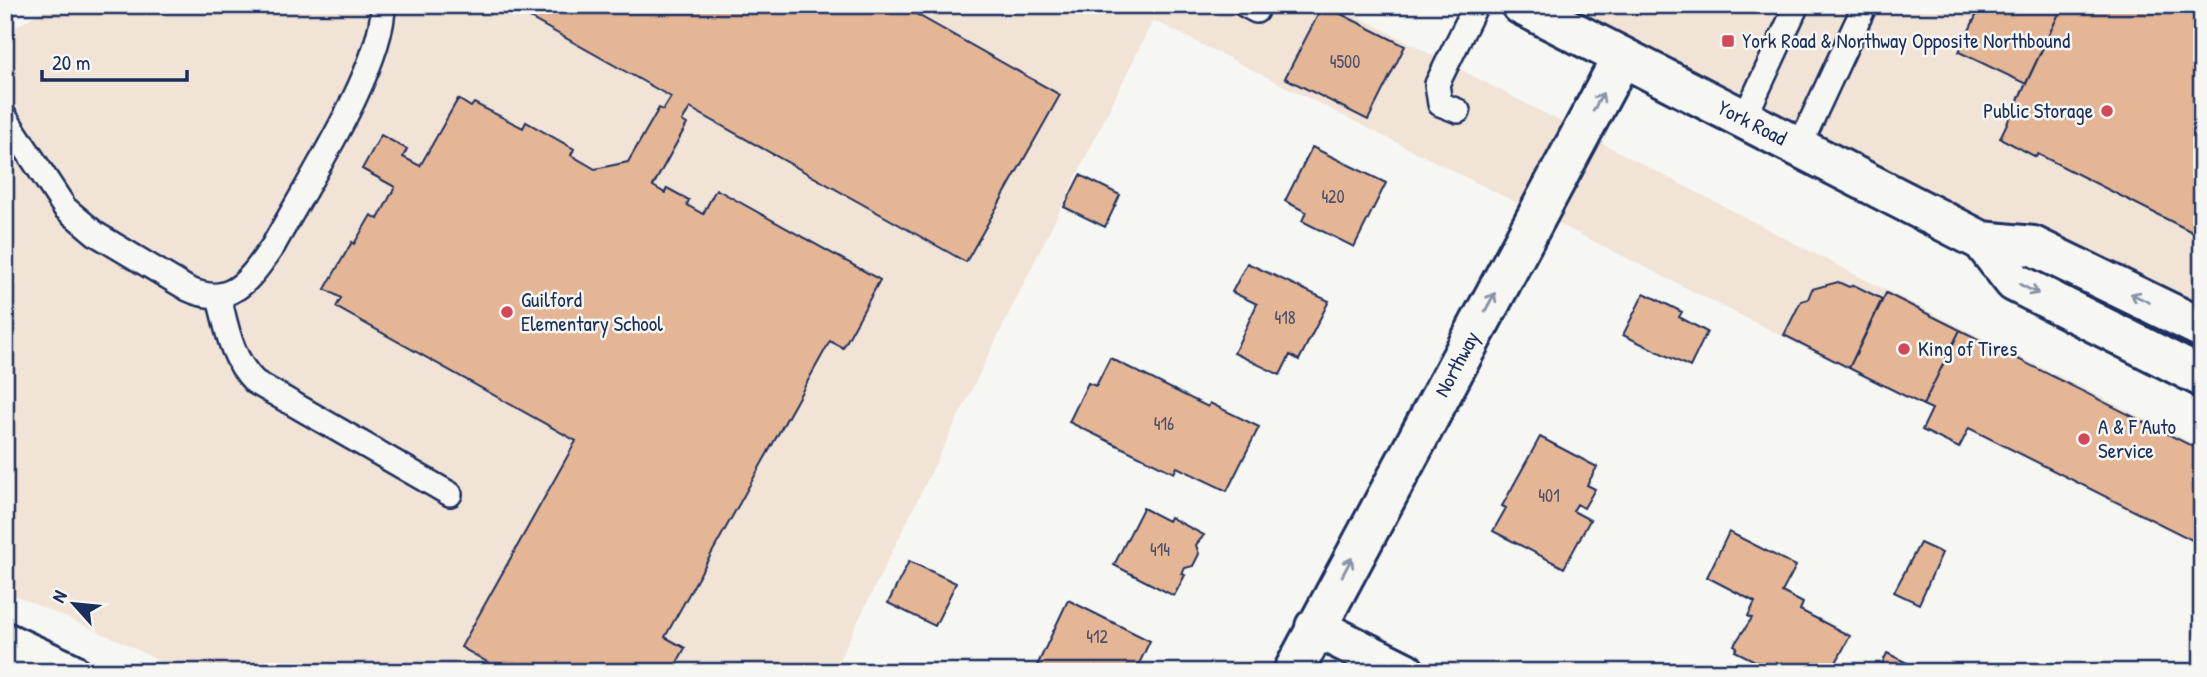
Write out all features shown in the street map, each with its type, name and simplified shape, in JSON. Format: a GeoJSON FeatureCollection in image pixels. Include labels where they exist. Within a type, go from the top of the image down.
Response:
{"type":"FeatureCollection","features":[{"type":"Feature","properties":{"kind":"main road","name":"York Road"},"geometry":{"type":"LineString","coordinates":[[1521,5],[1982,241],[2033,246],[2202,328]]}},
{"type":"Feature","properties":{"kind":"main road","name":"Northway"},"geometry":{"type":"LineString","coordinates":[[1293,672],[1622,57]]}},
{"type":"Feature","properties":{"kind":"main road","name":"York Road"},"geometry":{"type":"LineString","coordinates":[[1982,241],[2014,282],[2202,377]]}},
{"type":"Feature","properties":{"kind":"main road"},"geometry":{"type":"LineString","coordinates":[[1315,627],[1405,672]]}},
{"type":"Feature","properties":{"kind":"main road"},"geometry":{"type":"LineString","coordinates":[[5,642],[70,672]]}},
{"type":"Feature","properties":{"kind":"lane"},"geometry":{"type":"LineString","coordinates":[[5,117],[51,189],[79,222],[188,289],[204,296],[219,297],[236,289],[246,280],[273,246],[364,78],[378,43],[383,5]]}},
{"type":"Feature","properties":{"kind":"lane"},"geometry":{"type":"LineString","coordinates":[[1458,111],[1440,104],[1437,84],[1476,5]]}},
{"type":"Feature","properties":{"kind":"lane"},"geometry":{"type":"LineString","coordinates":[[1744,119],[1797,5]]}},
{"type":"Feature","properties":{"kind":"lane"},"geometry":{"type":"LineString","coordinates":[[1799,147],[1865,5]]}},
{"type":"Feature","properties":{"kind":"lane"},"geometry":{"type":"LineString","coordinates":[[219,297],[232,352],[242,369],[255,382],[450,494]]}},
{"type":"Feature","properties":{"kind":"shaded area","name":"Guilford Elementary School"},"geometry":{"type":"Polygon","coordinates":[[[53,5],[1336,5],[1854,274],[2202,448],[2202,547],[1153,20],[833,672],[181,672],[124,643],[5,591],[5,33],[53,5]]]}},
{"type":"Feature","properties":{"kind":"shaded area"},"geometry":{"type":"Polygon","coordinates":[[[1521,5],[2202,5],[2202,350],[1982,241],[1521,5]]]}},
{"type":"Feature","properties":{"kind":"building"},"geometry":{"type":"Polygon","coordinates":[[[528,5],[900,5],[1060,95],[966,262],[690,108],[682,121],[687,124],[653,186],[665,193],[667,188],[689,200],[687,205],[703,214],[716,189],[880,280],[843,348],[830,341],[665,637],[685,648],[672,672],[505,672],[461,647],[576,441],[336,307],[341,298],[325,289],[352,242],[354,244],[371,215],[378,219],[395,187],[362,169],[381,135],[407,149],[403,157],[420,166],[458,99],[471,107],[474,103],[523,128],[526,122],[574,149],[571,155],[595,169],[628,162],[659,108],[663,110],[671,97],[523,14],[528,5]]]}},
{"type":"Feature","properties":{"kind":"building"},"geometry":{"type":"Polygon","coordinates":[[[1323,5],[1405,46],[1368,120],[1285,78],[1323,5]]]}},
{"type":"Feature","properties":{"kind":"building"},"geometry":{"type":"Polygon","coordinates":[[[1981,5],[2063,5],[2026,84],[1959,52],[1981,5]]]}},
{"type":"Feature","properties":{"kind":"building","name":"Public Storage"},"geometry":{"type":"Polygon","coordinates":[[[2063,5],[2202,5],[2202,237],[2038,154],[2036,157],[2000,138],[2063,5]]]}},
{"type":"Feature","properties":{"kind":"building"},"geometry":{"type":"Polygon","coordinates":[[[1312,147],[1386,183],[1354,247],[1302,221],[1306,212],[1285,201],[1312,147]]]}},
{"type":"Feature","properties":{"kind":"building"},"geometry":{"type":"Polygon","coordinates":[[[1080,175],[1120,195],[1105,227],[1064,207],[1080,175]]]}},
{"type":"Feature","properties":{"kind":"building"},"geometry":{"type":"Polygon","coordinates":[[[1247,263],[1329,301],[1299,360],[1290,355],[1280,375],[1234,353],[1257,304],[1232,292],[1247,263]]]}},
{"type":"Feature","properties":{"kind":"building"},"geometry":{"type":"Polygon","coordinates":[[[1838,282],[1849,287],[1854,285],[1882,299],[1849,368],[1784,335],[1801,301],[1808,299],[1812,289],[1838,282]]]}},
{"type":"Feature","properties":{"kind":"building"},"geometry":{"type":"Polygon","coordinates":[[[1644,293],[1682,312],[1679,317],[1707,332],[1690,367],[1623,335],[1644,293]]]}},
{"type":"Feature","properties":{"kind":"building","name":"King of Tires"},"geometry":{"type":"Polygon","coordinates":[[[1886,293],[1960,330],[1923,405],[1849,368],[1886,293]]]}},
{"type":"Feature","properties":{"kind":"building","name":"A & F Auto Service"},"geometry":{"type":"Polygon","coordinates":[[[1960,330],[2202,451],[2202,545],[1969,428],[1959,448],[1922,430],[1932,409],[1923,405],[1960,330]]]}},
{"type":"Feature","properties":{"kind":"building"},"geometry":{"type":"Polygon","coordinates":[[[1110,358],[1208,407],[1210,403],[1259,427],[1227,491],[1177,467],[1174,473],[1069,422],[1088,383],[1096,386],[1110,358]]]}},
{"type":"Feature","properties":{"kind":"building"},"geometry":{"type":"Polygon","coordinates":[[[1540,437],[1597,467],[1587,485],[1595,489],[1584,508],[1577,504],[1573,511],[1590,520],[1564,568],[1493,531],[1506,508],[1502,506],[1540,437]]]}},
{"type":"Feature","properties":{"kind":"building"},"geometry":{"type":"Polygon","coordinates":[[[1143,508],[1168,521],[1170,517],[1204,535],[1196,545],[1199,554],[1193,566],[1185,568],[1182,574],[1185,575],[1174,596],[1114,565],[1143,508]]]}},
{"type":"Feature","properties":{"kind":"building"},"geometry":{"type":"Polygon","coordinates":[[[1729,532],[1796,566],[1782,592],[1803,603],[1800,610],[1850,636],[1831,672],[1798,672],[1791,668],[1789,672],[1776,665],[1773,670],[1735,651],[1737,647],[1734,645],[1752,618],[1748,616],[1755,602],[1707,577],[1729,532]]]}},
{"type":"Feature","properties":{"kind":"building"},"geometry":{"type":"Polygon","coordinates":[[[1920,543],[1942,553],[1919,604],[1894,592],[1920,543]]]}},
{"type":"Feature","properties":{"kind":"building"},"geometry":{"type":"Polygon","coordinates":[[[909,561],[956,583],[935,626],[888,603],[909,561]]]}},
{"type":"Feature","properties":{"kind":"building"},"geometry":{"type":"Polygon","coordinates":[[[1068,600],[1150,641],[1135,672],[1034,672],[1068,600]]]}},
{"type":"Feature","properties":{"kind":"building"},"geometry":{"type":"Polygon","coordinates":[[[1887,653],[1925,672],[1878,672],[1887,653]]]}},
{"type":"Feature","properties":{"kind":"place","name":"York Road & Northway Opposite Northbound"},"geometry":{"type":"Point","coordinates":[1728,41]}},
{"type":"Feature","properties":{"kind":"place","name":"Public Storage"},"geometry":{"type":"Point","coordinates":[2107,111]}},
{"type":"Feature","properties":{"kind":"place","name":"Guilford Elementary School"},"geometry":{"type":"Point","coordinates":[507,312]}},
{"type":"Feature","properties":{"kind":"place","name":"King of Tires"},"geometry":{"type":"Point","coordinates":[1904,349]}},
{"type":"Feature","properties":{"kind":"place","name":"A & F Auto Service"},"geometry":{"type":"Point","coordinates":[2084,439]}}]}
